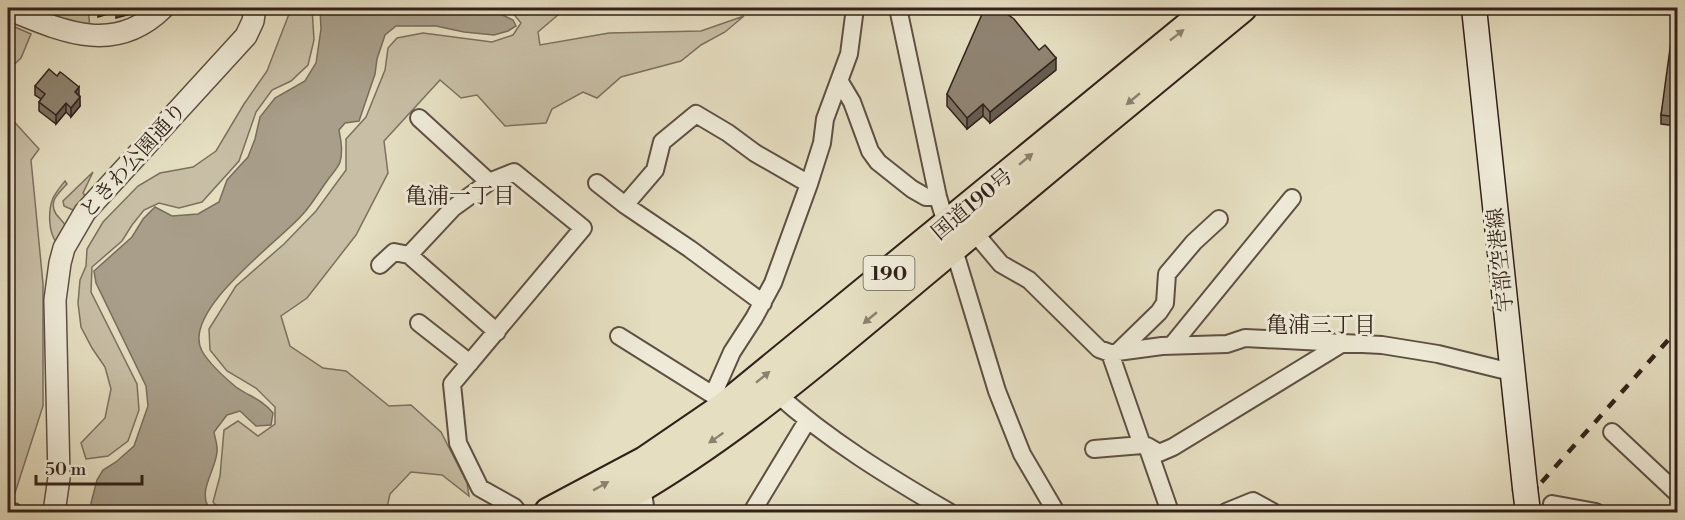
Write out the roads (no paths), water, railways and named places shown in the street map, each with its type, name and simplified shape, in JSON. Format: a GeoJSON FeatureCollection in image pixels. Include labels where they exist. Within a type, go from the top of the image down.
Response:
{"type":"FeatureCollection","features":[{"type":"Feature","properties":{"kind":"highway","name":"国道190号"},"geometry":{"type":"LineString","coordinates":[[597,513],[644,500],[734,425],[844,339],[954,223],[1211,8]]}},
{"type":"Feature","properties":{"kind":"highway","name":"国道190号"},"geometry":{"type":"LineString","coordinates":[[549,513],[645,461],[719,401],[1242,8]]}},
{"type":"Feature","properties":{"kind":"main road","name":"宇部空港線"},"geometry":{"type":"LineString","coordinates":[[1474,8],[1511,372],[1528,513]]}},
{"type":"Feature","properties":{"kind":"street"},"geometry":{"type":"LineString","coordinates":[[8,9],[58,28],[82,35],[100,37],[137,28],[163,8]]}},
{"type":"Feature","properties":{"kind":"street","name":"ときわ公園通り"},"geometry":{"type":"LineString","coordinates":[[54,513],[58,478],[56,300],[64,248],[85,212],[246,36],[253,21],[255,8]]}},
{"type":"Feature","properties":{"kind":"street"},"geometry":{"type":"LineString","coordinates":[[619,336],[719,401],[732,352],[773,283],[809,184],[822,143],[825,119],[849,54],[855,8]]}},
{"type":"Feature","properties":{"kind":"street"},"geometry":{"type":"LineString","coordinates":[[898,8],[997,391],[1022,454],[1056,513]]}},
{"type":"Feature","properties":{"kind":"street"},"geometry":{"type":"LineString","coordinates":[[840,82],[852,102],[870,151],[878,162],[926,197],[1001,264],[1029,280],[1099,348],[1114,352],[1172,345],[1227,344],[1245,338],[1382,345],[1438,354],[1511,372]]}},
{"type":"Feature","properties":{"kind":"street"},"geometry":{"type":"LineString","coordinates":[[625,205],[655,170],[662,142],[696,114],[755,153],[809,184]]}},
{"type":"Feature","properties":{"kind":"street"},"geometry":{"type":"LineString","coordinates":[[419,118],[489,182]]}},
{"type":"Feature","properties":{"kind":"street"},"geometry":{"type":"LineString","coordinates":[[409,255],[453,208],[489,182],[514,172],[583,228],[452,384],[458,442],[480,488],[514,507],[518,513]]}},
{"type":"Feature","properties":{"kind":"street"},"geometry":{"type":"LineString","coordinates":[[597,183],[763,303]]}},
{"type":"Feature","properties":{"kind":"street"},"geometry":{"type":"LineString","coordinates":[[1172,345],[1292,198]]}},
{"type":"Feature","properties":{"kind":"street"},"geometry":{"type":"LineString","coordinates":[[1114,352],[1159,312],[1165,303],[1167,274],[1194,242],[1219,219]]}},
{"type":"Feature","properties":{"kind":"street"},"geometry":{"type":"LineString","coordinates":[[380,265],[394,252],[409,255],[497,332]]}},
{"type":"Feature","properties":{"kind":"street"},"geometry":{"type":"LineString","coordinates":[[419,322],[470,363]]}},
{"type":"Feature","properties":{"kind":"street"},"geometry":{"type":"LineString","coordinates":[[1094,449],[1145,445],[1160,453],[1343,343]]}},
{"type":"Feature","properties":{"kind":"street"},"geometry":{"type":"LineString","coordinates":[[1114,352],[1170,513]]}},
{"type":"Feature","properties":{"kind":"street"},"geometry":{"type":"LineString","coordinates":[[776,393],[807,421],[927,507],[950,513]]}},
{"type":"Feature","properties":{"kind":"street"},"geometry":{"type":"LineString","coordinates":[[752,513],[807,421]]}},
{"type":"Feature","properties":{"kind":"street"},"geometry":{"type":"LineString","coordinates":[[1612,432],[1677,494]]}},
{"type":"Feature","properties":{"kind":"street"},"geometry":{"type":"LineString","coordinates":[[1226,513],[1253,501],[1273,513]]}},
{"type":"Feature","properties":{"kind":"street"},"geometry":{"type":"LineString","coordinates":[[1552,504],[1596,513]]}},
{"type":"Feature","properties":{"kind":"street"},"geometry":{"type":"LineString","coordinates":[[8,512],[14,513]]}},
{"type":"Feature","properties":{"kind":"railway"},"geometry":{"type":"LineString","coordinates":[[1515,512],[1678,329]]}},
{"type":"Feature","properties":{"kind":"district","name":"亀浦一丁目"},"geometry":{"type":"Point","coordinates":[460,195]}},
{"type":"Feature","properties":{"kind":"district","name":"亀浦三丁目"},"geometry":{"type":"Point","coordinates":[1321,324]}}]}
